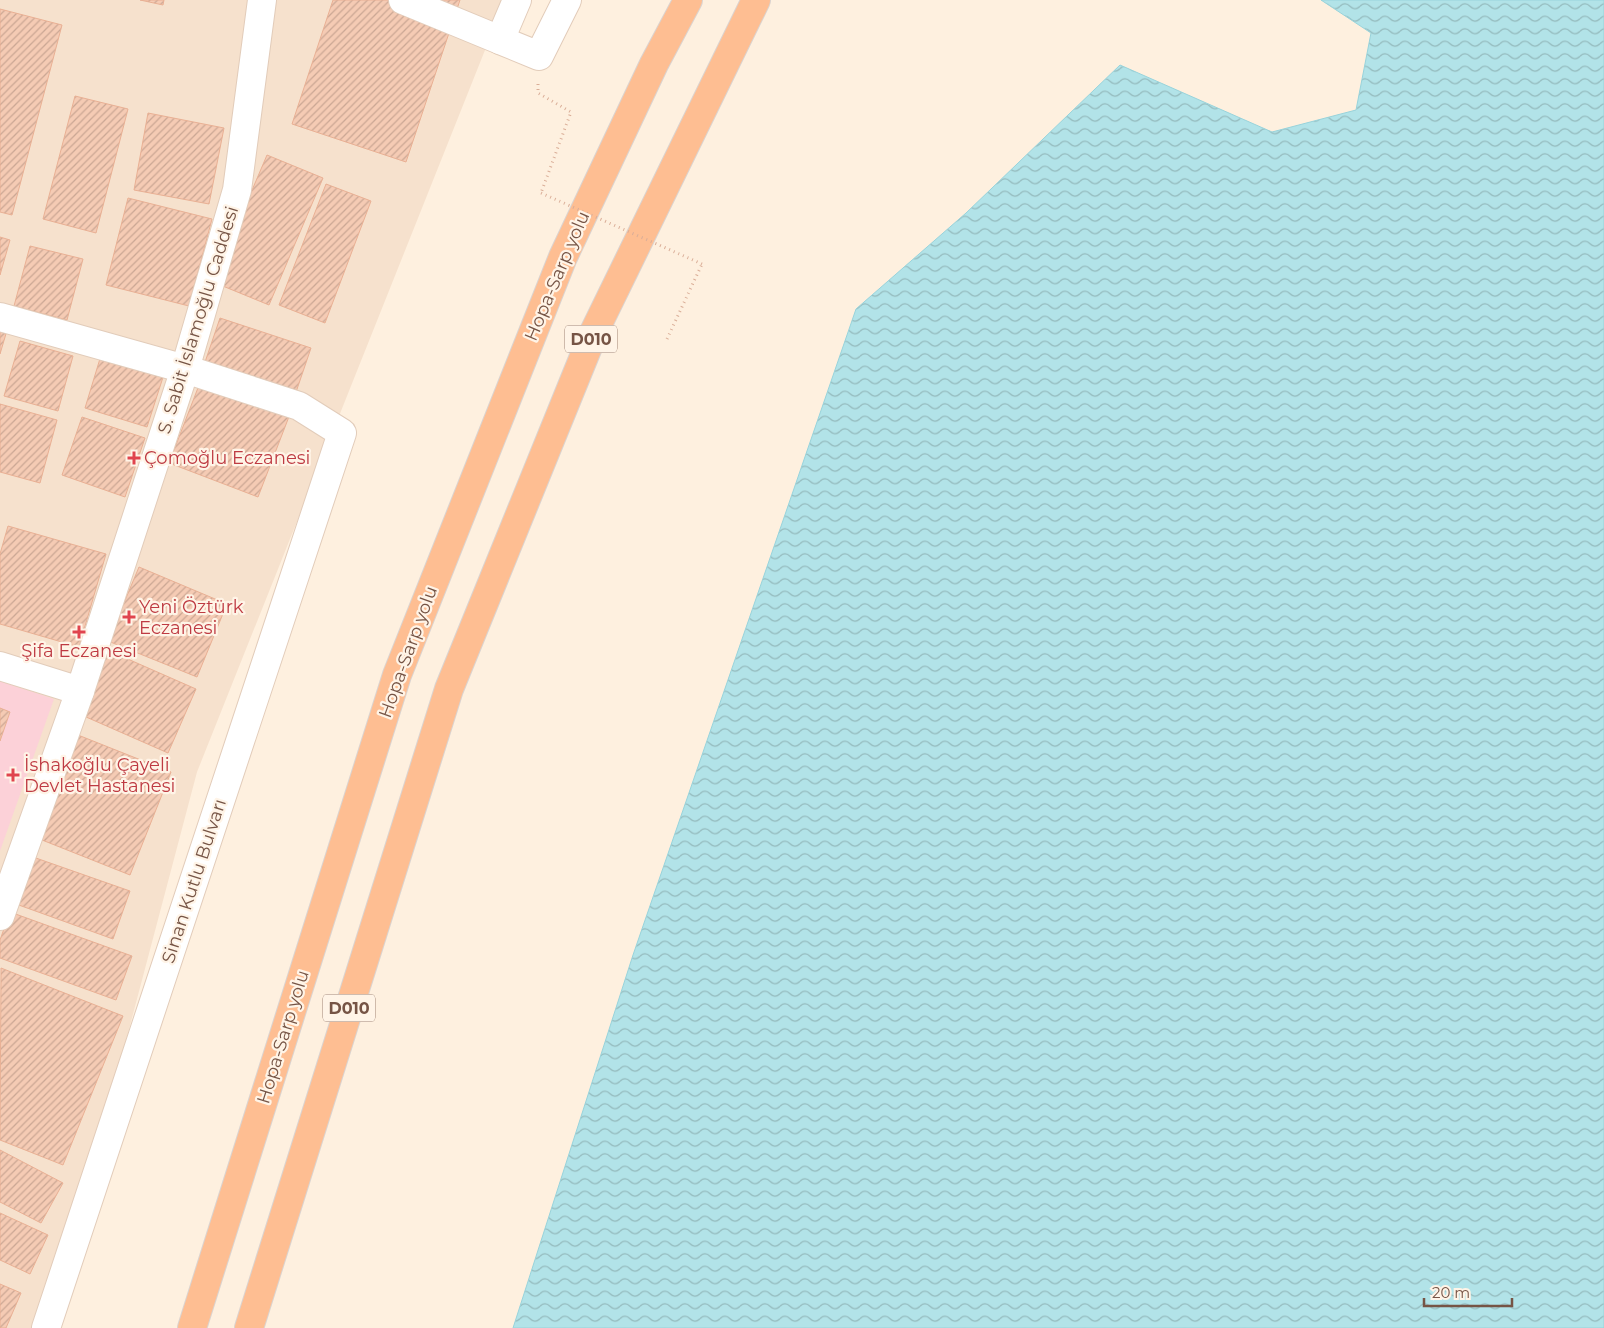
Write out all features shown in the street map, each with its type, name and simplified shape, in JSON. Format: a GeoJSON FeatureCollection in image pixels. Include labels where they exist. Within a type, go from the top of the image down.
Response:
{"type":"FeatureCollection","features":[{"type":"Feature","properties":{"kind":"highway","name":"Hopa-Sarp yolu"},"geometry":{"type":"LineString","coordinates":[[192,1328],[397,675],[563,257],[654,64],[688,0]]}},
{"type":"Feature","properties":{"kind":"highway","name":"D010"},"geometry":{"type":"LineString","coordinates":[[249,1328],[449,689],[594,332],[756,0]]}},
{"type":"Feature","properties":{"kind":"street","name":"S. Sabit İslamoğlu Caddesi"},"geometry":{"type":"LineString","coordinates":[[0,916],[80,691],[185,369],[237,190],[262,0]]}},
{"type":"Feature","properties":{"kind":"street"},"geometry":{"type":"LineString","coordinates":[[403,0],[539,56],[567,0]]}},
{"type":"Feature","properties":{"kind":"street"},"geometry":{"type":"LineString","coordinates":[[500,40],[517,0]]}},
{"type":"Feature","properties":{"kind":"street"},"geometry":{"type":"LineString","coordinates":[[0,317],[185,369]]}},
{"type":"Feature","properties":{"kind":"street","name":"Sinan Kutlu Bulvarı"},"geometry":{"type":"LineString","coordinates":[[46,1328],[342,433],[299,406],[185,369]]}},
{"type":"Feature","properties":{"kind":"street"},"geometry":{"type":"LineString","coordinates":[[0,666],[80,691]]}},
{"type":"Feature","properties":{"kind":"path"},"geometry":{"type":"LineString","coordinates":[[539,56],[538,93],[571,112],[541,193],[702,264],[668,339]]}},
{"type":"Feature","properties":{"kind":"shaded area"},"geometry":{"type":"Polygon","coordinates":[[[0,0],[505,0],[197,772],[50,1328],[0,1328],[0,0]]]}},
{"type":"Feature","properties":{"kind":"shaded area","name":"İshakoğlu Çayeli Devlet Hastanesi"},"geometry":{"type":"Polygon","coordinates":[[[0,681],[54,699],[0,851],[0,681]]]}},
{"type":"Feature","properties":{"kind":"water"},"geometry":{"type":"Polygon","coordinates":[[[1321,0],[1604,0],[1604,1328],[513,1328],[633,955],[856,309],[966,213],[1120,65],[1272,132],[1356,110],[1371,33],[1321,0]]]}},
{"type":"Feature","properties":{"kind":"building"},"geometry":{"type":"Polygon","coordinates":[[[140,0],[164,0],[163,5],[140,0]]]}},
{"type":"Feature","properties":{"kind":"building"},"geometry":{"type":"Polygon","coordinates":[[[333,0],[460,0],[406,162],[292,124],[333,0]]]}},
{"type":"Feature","properties":{"kind":"building"},"geometry":{"type":"Polygon","coordinates":[[[0,9],[62,25],[12,215],[0,212],[0,9]]]}},
{"type":"Feature","properties":{"kind":"building"},"geometry":{"type":"Polygon","coordinates":[[[75,96],[128,109],[96,233],[43,219],[75,96]]]}},
{"type":"Feature","properties":{"kind":"building"},"geometry":{"type":"Polygon","coordinates":[[[148,113],[224,128],[209,204],[134,190],[148,113]]]}},
{"type":"Feature","properties":{"kind":"building"},"geometry":{"type":"Polygon","coordinates":[[[267,155],[323,178],[269,305],[213,282],[267,155]]]}},
{"type":"Feature","properties":{"kind":"building"},"geometry":{"type":"Polygon","coordinates":[[[326,184],[371,201],[325,323],[279,305],[326,184]]]}},
{"type":"Feature","properties":{"kind":"building"},"geometry":{"type":"Polygon","coordinates":[[[128,198],[212,219],[189,306],[106,285],[128,198]]]}},
{"type":"Feature","properties":{"kind":"building"},"geometry":{"type":"Polygon","coordinates":[[[0,237],[10,240],[0,275],[0,237]]]}},
{"type":"Feature","properties":{"kind":"building"},"geometry":{"type":"Polygon","coordinates":[[[30,246],[83,259],[67,320],[14,306],[30,246]]]}},
{"type":"Feature","properties":{"kind":"building"},"geometry":{"type":"Polygon","coordinates":[[[220,318],[311,348],[294,398],[203,368],[220,318]]]}},
{"type":"Feature","properties":{"kind":"building"},"geometry":{"type":"Polygon","coordinates":[[[0,325],[8,327],[0,354],[0,325]]]}},
{"type":"Feature","properties":{"kind":"building"},"geometry":{"type":"Polygon","coordinates":[[[20,341],[73,356],[58,411],[4,396],[20,341]]]}},
{"type":"Feature","properties":{"kind":"building"},"geometry":{"type":"Polygon","coordinates":[[[102,352],[165,371],[147,427],[85,408],[102,352]]]}},
{"type":"Feature","properties":{"kind":"building"},"geometry":{"type":"Polygon","coordinates":[[[201,380],[290,414],[258,497],[169,463],[201,380]]]}},
{"type":"Feature","properties":{"kind":"building"},"geometry":{"type":"Polygon","coordinates":[[[0,404],[57,420],[40,483],[0,472],[0,404]]]}},
{"type":"Feature","properties":{"kind":"building"},"geometry":{"type":"Polygon","coordinates":[[[82,417],[145,438],[125,497],[62,475],[82,417]]]}},
{"type":"Feature","properties":{"kind":"building"},"geometry":{"type":"Polygon","coordinates":[[[8,526],[106,554],[79,647],[0,624],[0,554],[8,526]]]}},
{"type":"Feature","properties":{"kind":"building"},"geometry":{"type":"Polygon","coordinates":[[[139,567],[227,604],[197,677],[108,641],[139,567]]]}},
{"type":"Feature","properties":{"kind":"building"},"geometry":{"type":"Polygon","coordinates":[[[105,649],[196,689],[168,753],[77,713],[105,649]]]}},
{"type":"Feature","properties":{"kind":"building"},"geometry":{"type":"Polygon","coordinates":[[[0,708],[10,712],[0,741],[0,708]]]}},
{"type":"Feature","properties":{"kind":"building"},"geometry":{"type":"Polygon","coordinates":[[[78,735],[171,772],[130,875],[37,838],[78,735]]]}},
{"type":"Feature","properties":{"kind":"building"},"geometry":{"type":"Polygon","coordinates":[[[33,857],[130,891],[113,939],[16,904],[33,857]]]}},
{"type":"Feature","properties":{"kind":"building"},"geometry":{"type":"Polygon","coordinates":[[[10,912],[132,956],[116,1000],[0,958],[0,940],[10,912]]]}},
{"type":"Feature","properties":{"kind":"building"},"geometry":{"type":"Polygon","coordinates":[[[1,968],[123,1016],[63,1165],[0,1140],[1,968]]]}},
{"type":"Feature","properties":{"kind":"building"},"geometry":{"type":"Polygon","coordinates":[[[0,1150],[63,1183],[41,1223],[0,1202],[0,1150]]]}},
{"type":"Feature","properties":{"kind":"building"},"geometry":{"type":"Polygon","coordinates":[[[0,1213],[48,1235],[30,1274],[0,1260],[0,1213]]]}},
{"type":"Feature","properties":{"kind":"building"},"geometry":{"type":"Polygon","coordinates":[[[0,1284],[21,1293],[6,1328],[0,1328],[0,1284]]]}},
{"type":"Feature","properties":{"kind":"place","name":"Çomoğlu Eczanesi"},"geometry":{"type":"Point","coordinates":[134,458]}},
{"type":"Feature","properties":{"kind":"place","name":"Yeni Öztürk Eczanesi"},"geometry":{"type":"Point","coordinates":[129,617]}},
{"type":"Feature","properties":{"kind":"place","name":"Şifa Eczanesi"},"geometry":{"type":"Point","coordinates":[79,632]}},
{"type":"Feature","properties":{"kind":"place","name":"İshakoğlu Çayeli Devlet Hastanesi"},"geometry":{"type":"Point","coordinates":[13,775]}}]}
